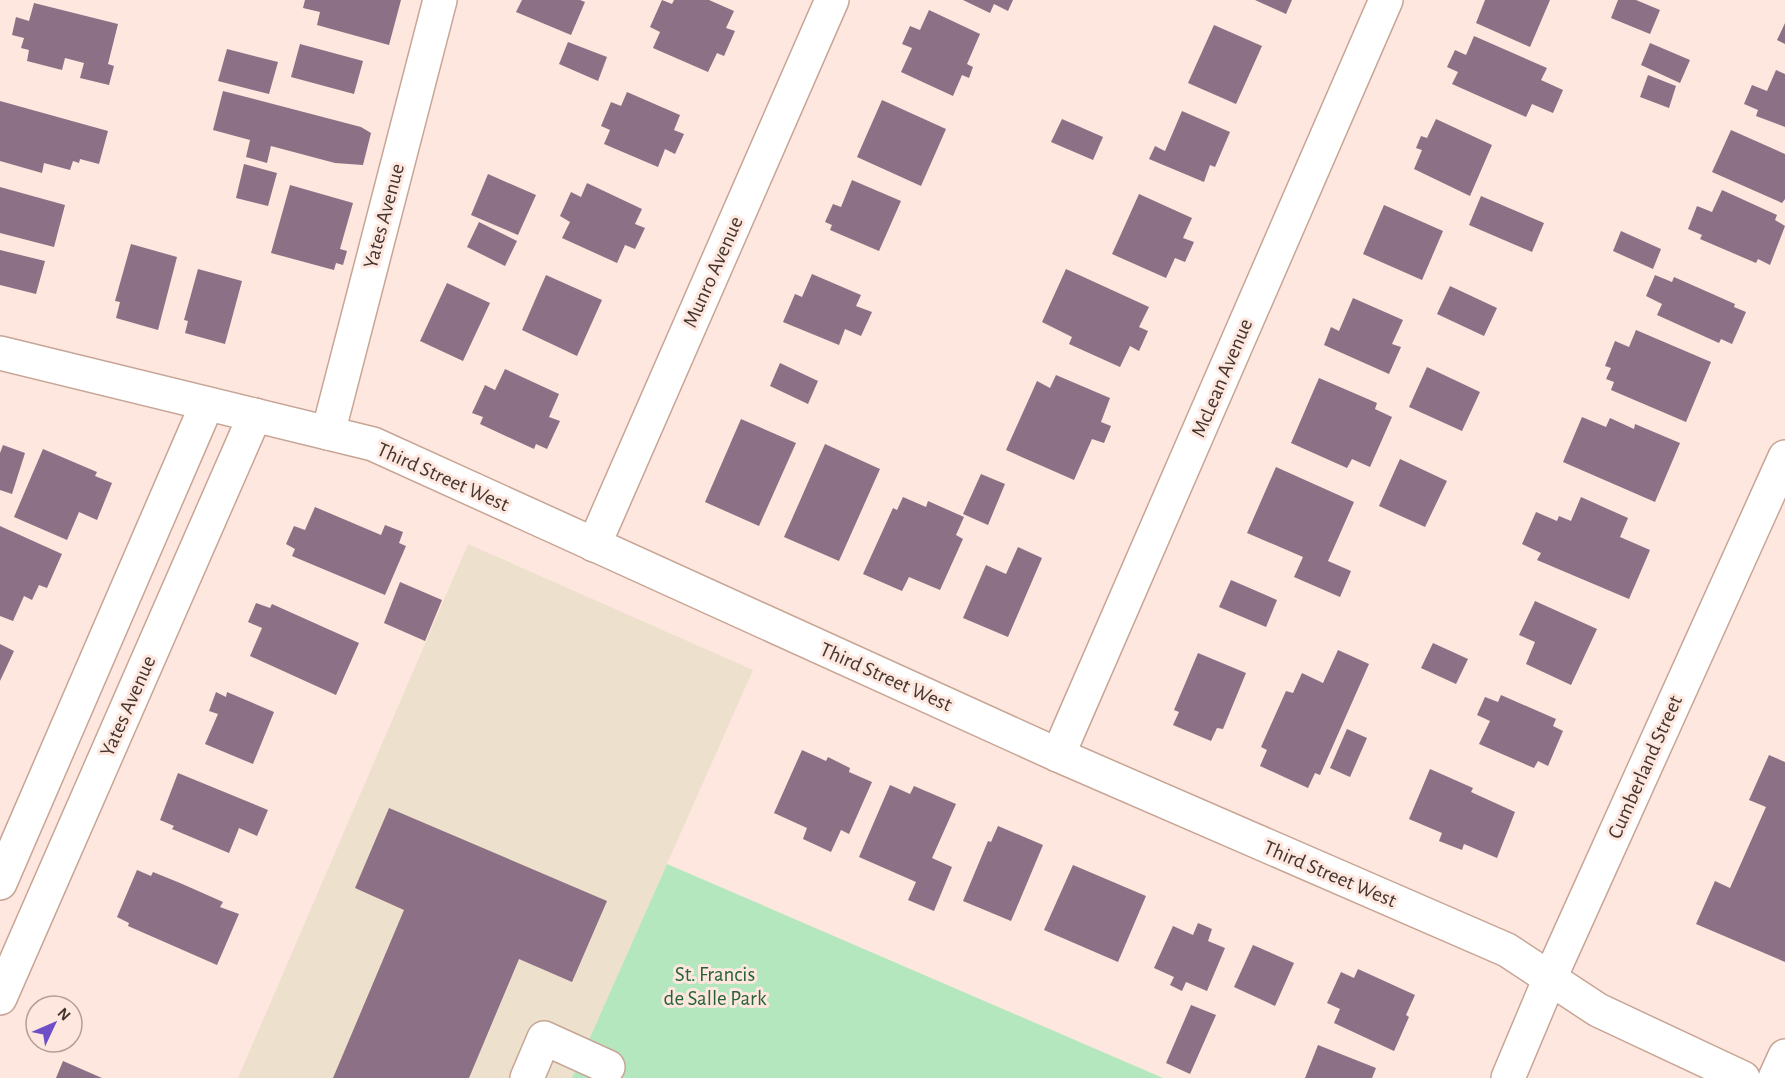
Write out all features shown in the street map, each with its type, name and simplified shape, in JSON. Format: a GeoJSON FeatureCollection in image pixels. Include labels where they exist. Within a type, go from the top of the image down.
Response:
{"type":"FeatureCollection","features":[{"type":"Feature","properties":{"kind":"street","name":"Yates Avenue"},"geometry":{"type":"LineString","coordinates":[[328,433],[440,0]]}},
{"type":"Feature","properties":{"kind":"street","name":"Munro Avenue"},"geometry":{"type":"LineString","coordinates":[[594,545],[832,0]]}},
{"type":"Feature","properties":{"kind":"street","name":"McLean Avenue"},"geometry":{"type":"LineString","coordinates":[[1058,755],[1386,0]]}},
{"type":"Feature","properties":{"kind":"street","name":"Third Street West"},"geometry":{"type":"LineString","coordinates":[[0,353],[373,444],[1058,755],[1507,950],[1598,1010],[1743,1078]]}},
{"type":"Feature","properties":{"kind":"street"},"geometry":{"type":"LineString","coordinates":[[54,874],[6,870],[207,404]]}},
{"type":"Feature","properties":{"kind":"street","name":"Yates Avenue"},"geometry":{"type":"LineString","coordinates":[[0,998],[255,415]]}},
{"type":"Feature","properties":{"kind":"street","name":"Cumberland Street"},"geometry":{"type":"LineString","coordinates":[[1508,1078],[1550,978],[1785,457]]}},
{"type":"Feature","properties":{"kind":"street"},"geometry":{"type":"LineString","coordinates":[[125,594],[169,612]]}},
{"type":"Feature","properties":{"kind":"street"},"geometry":{"type":"LineString","coordinates":[[527,1078],[544,1038],[608,1067]]}},
{"type":"Feature","properties":{"kind":"street"},"geometry":{"type":"LineString","coordinates":[[1775,1078],[1785,1056]]}},
{"type":"Feature","properties":{"kind":"shaded area"},"geometry":{"type":"Polygon","coordinates":[[[468,544],[753,670],[572,1078],[238,1078],[468,544]]]}},
{"type":"Feature","properties":{"kind":"green space","name":"St. Francis de Salle Park"},"geometry":{"type":"Polygon","coordinates":[[[667,864],[1163,1078],[572,1078],[667,864]]]}},
{"type":"Feature","properties":{"kind":"building"},"geometry":{"type":"Polygon","coordinates":[[[305,0],[401,0],[389,45],[317,25],[320,12],[303,8],[305,0]]]}},
{"type":"Feature","properties":{"kind":"building"},"geometry":{"type":"Polygon","coordinates":[[[522,0],[580,0],[585,2],[571,35],[516,12],[522,0]]]}},
{"type":"Feature","properties":{"kind":"building"},"geometry":{"type":"Polygon","coordinates":[[[662,0],[672,4],[674,0],[709,0],[734,11],[726,28],[735,31],[724,56],[717,53],[708,72],[653,48],[660,32],[650,27],[662,0]]]}},
{"type":"Feature","properties":{"kind":"building"},"geometry":{"type":"Polygon","coordinates":[[[963,0],[1013,0],[1008,11],[994,4],[990,13],[963,0]]]}},
{"type":"Feature","properties":{"kind":"building"},"geometry":{"type":"Polygon","coordinates":[[[1255,0],[1292,0],[1286,14],[1255,0]]]}},
{"type":"Feature","properties":{"kind":"building"},"geometry":{"type":"Polygon","coordinates":[[[1485,0],[1550,0],[1530,47],[1476,23],[1485,0]]]}},
{"type":"Feature","properties":{"kind":"building"},"geometry":{"type":"Polygon","coordinates":[[[1618,0],[1636,0],[1660,10],[1650,34],[1611,18],[1618,0]]]}},
{"type":"Feature","properties":{"kind":"building"},"geometry":{"type":"Polygon","coordinates":[[[34,3],[118,24],[108,64],[114,66],[109,85],[80,78],[84,63],[65,58],[62,70],[27,61],[29,50],[21,48],[24,38],[12,35],[16,17],[29,21],[34,3]]]}},
{"type":"Feature","properties":{"kind":"building"},"geometry":{"type":"Polygon","coordinates":[[[929,10],[980,34],[967,64],[973,67],[969,78],[962,75],[953,96],[901,72],[912,48],[902,44],[910,26],[920,30],[929,10]]]}},
{"type":"Feature","properties":{"kind":"building"},"geometry":{"type":"Polygon","coordinates":[[[1785,23],[1785,44],[1777,40],[1785,23]]]}},
{"type":"Feature","properties":{"kind":"building"},"geometry":{"type":"Polygon","coordinates":[[[1214,25],[1262,46],[1236,104],[1188,83],[1214,25]]]}},
{"type":"Feature","properties":{"kind":"building"},"geometry":{"type":"Polygon","coordinates":[[[1474,36],[1547,68],[1541,80],[1563,90],[1553,113],[1532,104],[1526,117],[1452,84],[1458,72],[1447,67],[1455,50],[1466,55],[1474,36]]]}},
{"type":"Feature","properties":{"kind":"building"},"geometry":{"type":"Polygon","coordinates":[[[568,42],[607,57],[598,81],[559,64],[568,42]]]}},
{"type":"Feature","properties":{"kind":"building"},"geometry":{"type":"Polygon","coordinates":[[[1650,43],[1690,60],[1680,83],[1641,65],[1650,43]]]}},
{"type":"Feature","properties":{"kind":"building"},"geometry":{"type":"Polygon","coordinates":[[[300,44],[363,61],[354,94],[291,77],[300,44]]]}},
{"type":"Feature","properties":{"kind":"building"},"geometry":{"type":"Polygon","coordinates":[[[227,49],[278,62],[269,94],[218,81],[227,49]]]}},
{"type":"Feature","properties":{"kind":"building"},"geometry":{"type":"Polygon","coordinates":[[[1776,70],[1785,74],[1785,127],[1756,116],[1758,110],[1744,104],[1752,85],[1767,91],[1776,70]]]}},
{"type":"Feature","properties":{"kind":"building"},"geometry":{"type":"Polygon","coordinates":[[[1648,75],[1676,86],[1669,108],[1640,97],[1648,75]]]}},
{"type":"Feature","properties":{"kind":"building"},"geometry":{"type":"Polygon","coordinates":[[[223,91],[361,127],[371,133],[363,165],[335,163],[271,146],[267,163],[246,157],[250,140],[213,130],[223,91]]]}},
{"type":"Feature","properties":{"kind":"building"},"geometry":{"type":"Polygon","coordinates":[[[627,92],[680,115],[674,130],[684,134],[675,154],[665,149],[658,167],[604,144],[610,130],[601,126],[611,102],[621,106],[627,92]]]}},
{"type":"Feature","properties":{"kind":"building"},"geometry":{"type":"Polygon","coordinates":[[[882,100],[946,129],[921,186],[857,157],[882,100]]]}},
{"type":"Feature","properties":{"kind":"building"},"geometry":{"type":"Polygon","coordinates":[[[0,101],[108,131],[99,164],[80,159],[79,163],[73,161],[70,170],[44,163],[42,173],[0,161],[0,101]]]}},
{"type":"Feature","properties":{"kind":"building"},"geometry":{"type":"Polygon","coordinates":[[[1182,111],[1230,132],[1215,167],[1210,165],[1204,182],[1149,159],[1155,146],[1165,151],[1182,111]]]}},
{"type":"Feature","properties":{"kind":"building"},"geometry":{"type":"Polygon","coordinates":[[[1062,119],[1103,137],[1093,160],[1051,142],[1062,119]]]}},
{"type":"Feature","properties":{"kind":"building"},"geometry":{"type":"Polygon","coordinates":[[[1436,119],[1492,145],[1470,196],[1414,169],[1422,150],[1416,148],[1421,136],[1427,138],[1436,119]]]}},
{"type":"Feature","properties":{"kind":"building"},"geometry":{"type":"Polygon","coordinates":[[[1731,130],[1785,154],[1785,199],[1782,203],[1712,172],[1731,130]]]}},
{"type":"Feature","properties":{"kind":"building"},"geometry":{"type":"Polygon","coordinates":[[[244,164],[277,173],[268,206],[236,198],[244,164]]]}},
{"type":"Feature","properties":{"kind":"building"},"geometry":{"type":"Polygon","coordinates":[[[488,174],[536,195],[518,235],[471,215],[488,174]]]}},
{"type":"Feature","properties":{"kind":"building"},"geometry":{"type":"Polygon","coordinates":[[[852,180],[901,201],[879,251],[830,230],[832,225],[825,222],[833,204],[841,207],[852,180]]]}},
{"type":"Feature","properties":{"kind":"building"},"geometry":{"type":"Polygon","coordinates":[[[587,183],[642,209],[635,224],[645,228],[635,249],[625,245],[617,263],[562,238],[570,222],[560,216],[571,192],[581,197],[587,183]]]}},
{"type":"Feature","properties":{"kind":"building"},"geometry":{"type":"Polygon","coordinates":[[[290,185],[353,203],[340,249],[347,251],[343,265],[336,263],[334,270],[271,253],[290,185]]]}},
{"type":"Feature","properties":{"kind":"building"},"geometry":{"type":"Polygon","coordinates":[[[0,187],[65,205],[54,247],[0,233],[0,187]]]}},
{"type":"Feature","properties":{"kind":"building"},"geometry":{"type":"Polygon","coordinates":[[[1722,190],[1777,215],[1775,220],[1785,226],[1770,265],[1758,259],[1756,263],[1700,239],[1702,235],[1688,229],[1697,206],[1712,212],[1722,190]]]}},
{"type":"Feature","properties":{"kind":"building"},"geometry":{"type":"Polygon","coordinates":[[[1139,194],[1192,218],[1183,238],[1194,242],[1185,262],[1175,258],[1166,278],[1112,254],[1139,194]]]}},
{"type":"Feature","properties":{"kind":"building"},"geometry":{"type":"Polygon","coordinates":[[[1481,196],[1544,223],[1532,252],[1469,225],[1481,196]]]}},
{"type":"Feature","properties":{"kind":"building"},"geometry":{"type":"Polygon","coordinates":[[[1384,205],[1443,231],[1422,280],[1363,254],[1384,205]]]}},
{"type":"Feature","properties":{"kind":"building"},"geometry":{"type":"Polygon","coordinates":[[[479,222],[517,241],[505,266],[467,247],[479,222]]]}},
{"type":"Feature","properties":{"kind":"building"},"geometry":{"type":"Polygon","coordinates":[[[1621,231],[1661,249],[1653,269],[1613,251],[1621,231]]]}},
{"type":"Feature","properties":{"kind":"building"},"geometry":{"type":"Polygon","coordinates":[[[131,244],[177,257],[158,330],[116,318],[120,302],[115,301],[131,244]]]}},
{"type":"Feature","properties":{"kind":"building"},"geometry":{"type":"Polygon","coordinates":[[[0,250],[45,261],[36,294],[0,285],[0,250]]]}},
{"type":"Feature","properties":{"kind":"building"},"geometry":{"type":"Polygon","coordinates":[[[198,269],[242,281],[225,344],[185,333],[188,321],[184,320],[198,269]]]}},
{"type":"Feature","properties":{"kind":"building"},"geometry":{"type":"Polygon","coordinates":[[[1066,269],[1149,307],[1139,327],[1148,331],[1139,351],[1130,346],[1120,367],[1069,344],[1072,337],[1042,322],[1066,269]]]}},
{"type":"Feature","properties":{"kind":"building"},"geometry":{"type":"Polygon","coordinates":[[[812,274],[861,295],[856,306],[872,312],[861,336],[845,329],[839,345],[783,322],[795,294],[802,297],[812,274]]]}},
{"type":"Feature","properties":{"kind":"building"},"geometry":{"type":"Polygon","coordinates":[[[546,275],[602,300],[577,356],[522,330],[546,275]]]}},
{"type":"Feature","properties":{"kind":"building"},"geometry":{"type":"Polygon","coordinates":[[[1655,275],[1672,282],[1674,277],[1735,304],[1734,307],[1746,312],[1732,344],[1721,339],[1719,343],[1657,315],[1662,304],[1646,296],[1655,275]]]}},
{"type":"Feature","properties":{"kind":"building"},"geometry":{"type":"Polygon","coordinates":[[[447,283],[490,303],[463,361],[420,341],[447,283]]]}},
{"type":"Feature","properties":{"kind":"building"},"geometry":{"type":"Polygon","coordinates":[[[1450,286],[1497,308],[1484,336],[1437,314],[1450,286]]]}},
{"type":"Feature","properties":{"kind":"building"},"geometry":{"type":"Polygon","coordinates":[[[1353,298],[1403,320],[1392,344],[1401,347],[1389,374],[1324,345],[1331,327],[1339,331],[1353,298]]]}},
{"type":"Feature","properties":{"kind":"building"},"geometry":{"type":"Polygon","coordinates":[[[1636,330],[1711,362],[1686,422],[1611,390],[1614,382],[1606,379],[1611,368],[1605,366],[1615,341],[1629,347],[1636,330]]]}},
{"type":"Feature","properties":{"kind":"building"},"geometry":{"type":"Polygon","coordinates":[[[780,363],[818,381],[808,404],[770,386],[780,363]]]}},
{"type":"Feature","properties":{"kind":"building"},"geometry":{"type":"Polygon","coordinates":[[[1427,367],[1480,392],[1462,431],[1409,407],[1427,367]]]}},
{"type":"Feature","properties":{"kind":"building"},"geometry":{"type":"Polygon","coordinates":[[[505,369],[559,394],[549,417],[560,421],[547,449],[536,444],[534,449],[480,424],[483,417],[472,413],[485,385],[495,390],[505,369]]]}},
{"type":"Feature","properties":{"kind":"building"},"geometry":{"type":"Polygon","coordinates":[[[1056,375],[1110,398],[1101,422],[1111,426],[1104,443],[1092,439],[1074,480],[1006,450],[1037,381],[1050,388],[1056,375]]]}},
{"type":"Feature","properties":{"kind":"building"},"geometry":{"type":"Polygon","coordinates":[[[1319,378],[1377,403],[1375,409],[1392,417],[1370,467],[1352,459],[1347,468],[1291,443],[1319,378]]]}},
{"type":"Feature","properties":{"kind":"building"},"geometry":{"type":"Polygon","coordinates":[[[1582,417],[1606,427],[1610,418],[1634,429],[1635,424],[1680,443],[1655,502],[1563,462],[1582,417]]]}},
{"type":"Feature","properties":{"kind":"building"},"geometry":{"type":"Polygon","coordinates":[[[741,419],[796,443],[759,526],[705,502],[741,419]]]}},
{"type":"Feature","properties":{"kind":"building"},"geometry":{"type":"Polygon","coordinates":[[[825,444],[880,469],[839,561],[784,537],[825,444]]]}},
{"type":"Feature","properties":{"kind":"building"},"geometry":{"type":"Polygon","coordinates":[[[3,445],[25,453],[12,494],[0,490],[0,453],[3,445]]]}},
{"type":"Feature","properties":{"kind":"building"},"geometry":{"type":"Polygon","coordinates":[[[43,449],[97,472],[95,476],[112,483],[97,520],[79,512],[67,540],[14,517],[43,449]]]}},
{"type":"Feature","properties":{"kind":"building"},"geometry":{"type":"Polygon","coordinates":[[[1400,459],[1447,481],[1425,527],[1379,506],[1400,459]]]}},
{"type":"Feature","properties":{"kind":"building"},"geometry":{"type":"Polygon","coordinates":[[[1276,467],[1354,502],[1328,561],[1351,571],[1340,597],[1294,577],[1303,557],[1247,533],[1276,467]]]}},
{"type":"Feature","properties":{"kind":"building"},"geometry":{"type":"Polygon","coordinates":[[[981,474],[1005,484],[988,525],[963,514],[981,474]]]}},
{"type":"Feature","properties":{"kind":"building"},"geometry":{"type":"Polygon","coordinates":[[[903,497],[926,507],[928,501],[964,517],[956,535],[963,539],[940,590],[909,577],[902,591],[863,574],[893,508],[897,510],[903,497]]]}},
{"type":"Feature","properties":{"kind":"building"},"geometry":{"type":"Polygon","coordinates":[[[1581,497],[1628,518],[1620,537],[1650,550],[1629,599],[1537,560],[1541,553],[1522,544],[1536,512],[1557,521],[1559,516],[1571,521],[1581,497]]]}},
{"type":"Feature","properties":{"kind":"building"},"geometry":{"type":"Polygon","coordinates":[[[315,507],[381,535],[385,525],[403,532],[399,543],[406,546],[385,595],[292,556],[295,549],[286,544],[294,526],[305,530],[315,507]]]}},
{"type":"Feature","properties":{"kind":"building"},"geometry":{"type":"Polygon","coordinates":[[[0,526],[62,554],[47,588],[39,585],[32,600],[24,596],[13,621],[0,616],[0,526]]]}},
{"type":"Feature","properties":{"kind":"building"},"geometry":{"type":"Polygon","coordinates":[[[1018,547],[1042,558],[1008,637],[963,618],[986,565],[1006,574],[1018,547]]]}},
{"type":"Feature","properties":{"kind":"building"},"geometry":{"type":"Polygon","coordinates":[[[1231,580],[1277,600],[1266,627],[1219,607],[1231,580]]]}},
{"type":"Feature","properties":{"kind":"building"},"geometry":{"type":"Polygon","coordinates":[[[400,582],[442,600],[425,641],[384,623],[400,582]]]}},
{"type":"Feature","properties":{"kind":"building"},"geometry":{"type":"Polygon","coordinates":[[[1535,601],[1597,629],[1571,685],[1526,664],[1535,642],[1519,635],[1535,601]]]}},
{"type":"Feature","properties":{"kind":"building"},"geometry":{"type":"Polygon","coordinates":[[[256,603],[270,608],[272,604],[359,643],[336,695],[250,656],[262,628],[248,622],[256,603]]]}},
{"type":"Feature","properties":{"kind":"building"},"geometry":{"type":"Polygon","coordinates":[[[1433,643],[1468,659],[1456,684],[1421,668],[1433,643]]]}},
{"type":"Feature","properties":{"kind":"building"},"geometry":{"type":"Polygon","coordinates":[[[0,644],[14,651],[0,681],[0,644]]]}},
{"type":"Feature","properties":{"kind":"building"},"geometry":{"type":"Polygon","coordinates":[[[1338,650],[1369,664],[1320,775],[1315,773],[1308,788],[1260,766],[1267,750],[1261,747],[1286,691],[1293,693],[1302,673],[1323,683],[1338,650]]]}},
{"type":"Feature","properties":{"kind":"building"},"geometry":{"type":"Polygon","coordinates":[[[1198,653],[1246,673],[1223,729],[1217,728],[1211,741],[1173,725],[1179,712],[1174,710],[1198,653]]]}},
{"type":"Feature","properties":{"kind":"building"},"geometry":{"type":"Polygon","coordinates":[[[216,692],[226,697],[227,692],[274,712],[253,764],[205,744],[218,714],[209,711],[216,692]]]}},
{"type":"Feature","properties":{"kind":"building"},"geometry":{"type":"Polygon","coordinates":[[[1501,695],[1556,719],[1553,726],[1563,731],[1548,766],[1538,761],[1534,768],[1479,744],[1490,721],[1477,715],[1485,697],[1498,702],[1501,695]]]}},
{"type":"Feature","properties":{"kind":"building"},"geometry":{"type":"Polygon","coordinates":[[[1347,729],[1367,738],[1350,777],[1330,768],[1347,729]]]}},
{"type":"Feature","properties":{"kind":"building"},"geometry":{"type":"Polygon","coordinates":[[[802,750],[826,761],[828,757],[850,768],[849,772],[872,782],[849,834],[841,830],[831,852],[803,839],[807,828],[774,813],[802,750]]]}},
{"type":"Feature","properties":{"kind":"building"},"geometry":{"type":"Polygon","coordinates":[[[1769,755],[1785,762],[1785,962],[1696,924],[1715,881],[1730,888],[1766,807],[1749,800],[1769,755]]]}},
{"type":"Feature","properties":{"kind":"building"},"geometry":{"type":"Polygon","coordinates":[[[1430,769],[1473,788],[1471,792],[1515,812],[1497,858],[1464,844],[1462,850],[1439,841],[1442,833],[1409,819],[1430,769]]]}},
{"type":"Feature","properties":{"kind":"building"},"geometry":{"type":"Polygon","coordinates":[[[178,773],[268,810],[257,836],[239,828],[229,853],[172,829],[174,826],[160,820],[178,773]]]}},
{"type":"Feature","properties":{"kind":"building"},"geometry":{"type":"Polygon","coordinates":[[[890,785],[910,794],[914,786],[956,804],[932,858],[952,867],[934,911],[908,900],[916,882],[859,857],[890,785]]]}},
{"type":"Feature","properties":{"kind":"building"},"geometry":{"type":"Polygon","coordinates":[[[389,808],[607,901],[572,982],[519,959],[469,1078],[333,1078],[404,910],[355,888],[389,808]]]}},
{"type":"Feature","properties":{"kind":"building"},"geometry":{"type":"Polygon","coordinates":[[[998,826],[1043,845],[1011,921],[963,901],[988,841],[991,842],[998,826]]]}},
{"type":"Feature","properties":{"kind":"building"},"geometry":{"type":"Polygon","coordinates":[[[1073,865],[1146,896],[1118,962],[1044,930],[1073,865]]]}},
{"type":"Feature","properties":{"kind":"building"},"geometry":{"type":"Polygon","coordinates":[[[137,870],[151,876],[153,872],[180,883],[223,902],[220,907],[239,914],[217,965],[128,926],[129,923],[117,917],[137,870]]]}},
{"type":"Feature","properties":{"kind":"building"},"geometry":{"type":"Polygon","coordinates":[[[1198,923],[1212,929],[1208,941],[1225,948],[1207,991],[1186,982],[1182,991],[1170,985],[1174,977],[1154,968],[1173,926],[1193,935],[1198,923]]]}},
{"type":"Feature","properties":{"kind":"building"},"geometry":{"type":"Polygon","coordinates":[[[1253,945],[1294,963],[1275,1006],[1234,987],[1253,945]]]}},
{"type":"Feature","properties":{"kind":"building"},"geometry":{"type":"Polygon","coordinates":[[[1358,969],[1415,995],[1406,1015],[1409,1017],[1394,1051],[1334,1023],[1340,1009],[1327,1003],[1341,972],[1354,978],[1358,969]]]}},
{"type":"Feature","properties":{"kind":"building"},"geometry":{"type":"Polygon","coordinates":[[[1191,1005],[1216,1015],[1190,1074],[1166,1063],[1191,1005]]]}},
{"type":"Feature","properties":{"kind":"building"},"geometry":{"type":"Polygon","coordinates":[[[1318,1045],[1376,1068],[1372,1078],[1305,1078],[1318,1045]]]}},
{"type":"Feature","properties":{"kind":"building"},"geometry":{"type":"Polygon","coordinates":[[[63,1061],[102,1078],[56,1078],[63,1061]]]}}]}
